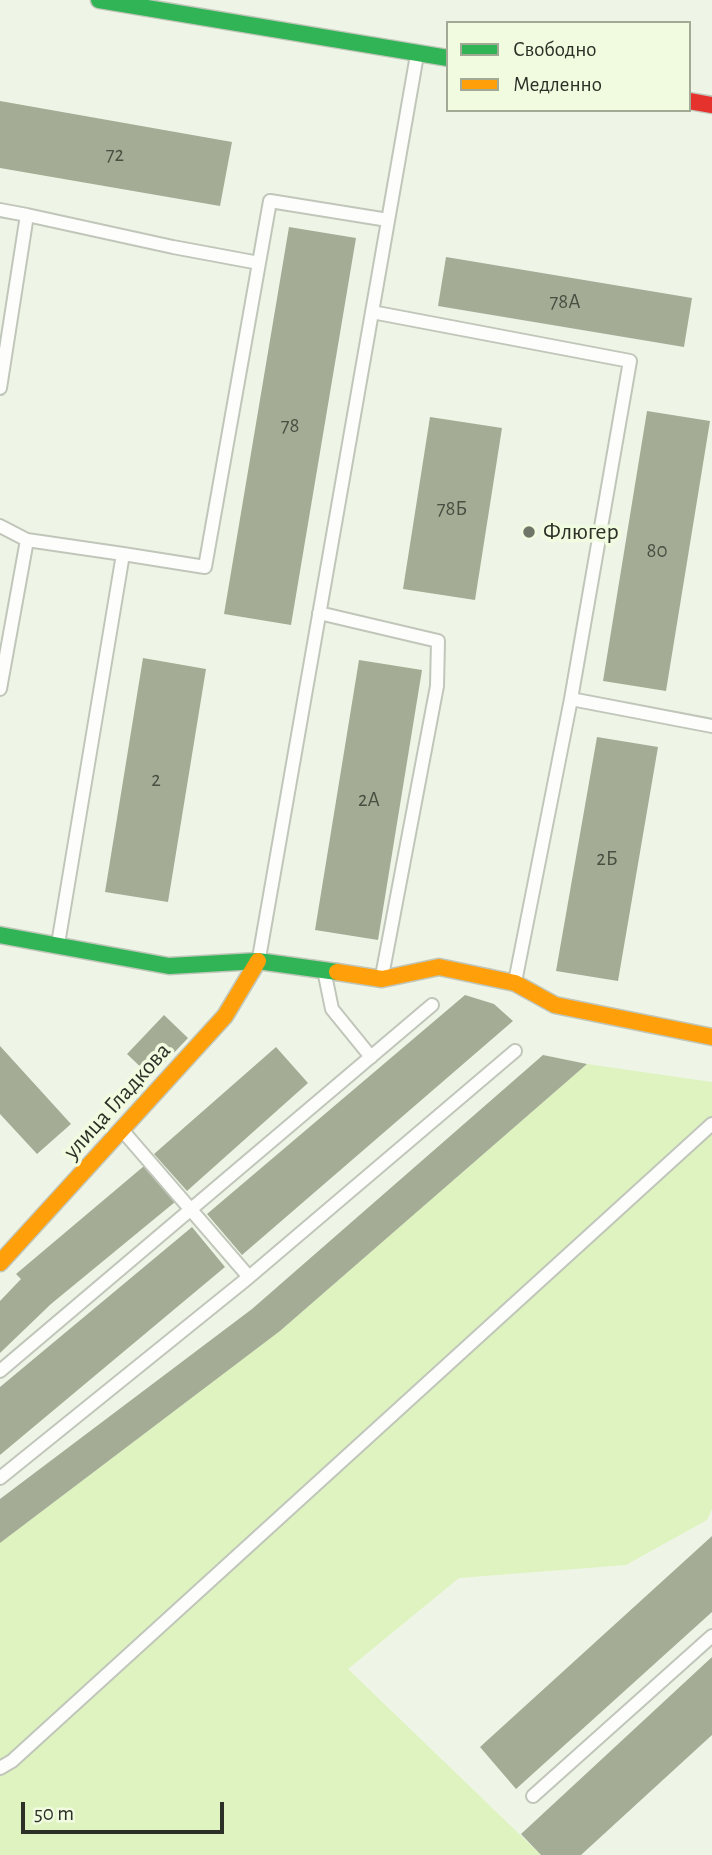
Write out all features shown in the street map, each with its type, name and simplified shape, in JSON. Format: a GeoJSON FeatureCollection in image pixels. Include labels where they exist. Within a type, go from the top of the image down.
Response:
{"type":"FeatureCollection","features":[{"type":"Feature","properties":{"kind":"street"},"geometry":{"type":"LineString","coordinates":[[99,0],[446,58]]}},
{"type":"Feature","properties":{"kind":"street"},"geometry":{"type":"LineString","coordinates":[[691,101],[712,105]]}},
{"type":"Feature","properties":{"kind":"street"},"geometry":{"type":"LineString","coordinates":[[0,935],[169,966],[258,961],[382,979],[439,967],[515,983],[555,1005],[712,1037]]}},
{"type":"Feature","properties":{"kind":"street","name":"улица Гладкова"},"geometry":{"type":"LineString","coordinates":[[0,1263],[225,1016],[258,961]]}},
{"type":"Feature","properties":{"kind":"lane"},"geometry":{"type":"LineString","coordinates":[[258,961],[418,52]]}},
{"type":"Feature","properties":{"kind":"lane"},"geometry":{"type":"LineString","coordinates":[[0,526],[27,540],[205,567],[270,201],[388,220]]}},
{"type":"Feature","properties":{"kind":"lane"},"geometry":{"type":"LineString","coordinates":[[0,210],[259,263]]}},
{"type":"Feature","properties":{"kind":"lane"},"geometry":{"type":"LineString","coordinates":[[0,388],[27,215]]}},
{"type":"Feature","properties":{"kind":"lane"},"geometry":{"type":"LineString","coordinates":[[372,312],[630,361],[571,699],[515,983]]}},
{"type":"Feature","properties":{"kind":"lane"},"geometry":{"type":"LineString","coordinates":[[0,689],[27,540]]}},
{"type":"Feature","properties":{"kind":"lane"},"geometry":{"type":"LineString","coordinates":[[58,945],[123,554]]}},
{"type":"Feature","properties":{"kind":"lane"},"geometry":{"type":"LineString","coordinates":[[319,614],[438,641],[437,686],[382,979]]}},
{"type":"Feature","properties":{"kind":"lane"},"geometry":{"type":"LineString","coordinates":[[571,699],[712,726]]}},
{"type":"Feature","properties":{"kind":"lane"},"geometry":{"type":"LineString","coordinates":[[324,971],[332,1009],[372,1057]]}},
{"type":"Feature","properties":{"kind":"lane"},"geometry":{"type":"LineString","coordinates":[[0,1371],[432,1005]]}},
{"type":"Feature","properties":{"kind":"lane"},"geometry":{"type":"LineString","coordinates":[[0,1478],[249,1277],[515,1051]]}},
{"type":"Feature","properties":{"kind":"lane"},"geometry":{"type":"LineString","coordinates":[[0,1768],[22,1751],[712,1124]]}},
{"type":"Feature","properties":{"kind":"lane"},"geometry":{"type":"LineString","coordinates":[[122,1130],[249,1277]]}},
{"type":"Feature","properties":{"kind":"lane"},"geometry":{"type":"LineString","coordinates":[[533,1796],[712,1636]]}},
{"type":"Feature","properties":{"kind":"green space"},"geometry":{"type":"Polygon","coordinates":[[[587,1064],[712,1082],[712,1509],[707,1520],[626,1565],[459,1578],[348,1669],[541,1855],[0,1855],[0,1543],[280,1331],[587,1064]]]}},
{"type":"Feature","properties":{"kind":"building"},"geometry":{"type":"Polygon","coordinates":[[[0,101],[232,142],[220,206],[0,168],[0,101]]]}},
{"type":"Feature","properties":{"kind":"building"},"geometry":{"type":"Polygon","coordinates":[[[289,227],[356,238],[291,625],[224,614],[289,227]]]}},
{"type":"Feature","properties":{"kind":"building"},"geometry":{"type":"Polygon","coordinates":[[[446,257],[692,298],[684,347],[438,306],[446,257]]]}},
{"type":"Feature","properties":{"kind":"building"},"geometry":{"type":"Polygon","coordinates":[[[647,411],[710,421],[666,691],[603,681],[647,411]]]}},
{"type":"Feature","properties":{"kind":"building"},"geometry":{"type":"Polygon","coordinates":[[[430,417],[502,428],[475,600],[403,589],[430,417]]]}},
{"type":"Feature","properties":{"kind":"building"},"geometry":{"type":"Polygon","coordinates":[[[143,658],[206,669],[168,902],[105,892],[143,658]]]}},
{"type":"Feature","properties":{"kind":"building"},"geometry":{"type":"Polygon","coordinates":[[[359,660],[422,670],[378,940],[315,930],[359,660]]]}},
{"type":"Feature","properties":{"kind":"building"},"geometry":{"type":"Polygon","coordinates":[[[597,737],[658,747],[618,981],[556,971],[597,737]]]}},
{"type":"Feature","properties":{"kind":"building"},"geometry":{"type":"Polygon","coordinates":[[[465,995],[494,1004],[513,1021],[242,1255],[207,1214],[465,995]]]}},
{"type":"Feature","properties":{"kind":"building"},"geometry":{"type":"Polygon","coordinates":[[[164,1015],[188,1038],[151,1077],[127,1054],[164,1015]]]}},
{"type":"Feature","properties":{"kind":"building"},"geometry":{"type":"Polygon","coordinates":[[[0,1046],[71,1124],[37,1154],[0,1114],[0,1046]]]}},
{"type":"Feature","properties":{"kind":"building"},"geometry":{"type":"Polygon","coordinates":[[[276,1047],[308,1083],[187,1191],[154,1154],[276,1047]]]}},
{"type":"Feature","properties":{"kind":"building"},"geometry":{"type":"Polygon","coordinates":[[[543,1055],[587,1064],[280,1331],[0,1543],[0,1499],[252,1309],[543,1055]]]}},
{"type":"Feature","properties":{"kind":"building"},"geometry":{"type":"Polygon","coordinates":[[[144,1166],[175,1202],[51,1304],[0,1353],[0,1301],[21,1279],[16,1274],[144,1166]]]}},
{"type":"Feature","properties":{"kind":"building"},"geometry":{"type":"Polygon","coordinates":[[[192,1227],[225,1267],[0,1455],[0,1387],[192,1227]]]}},
{"type":"Feature","properties":{"kind":"building"},"geometry":{"type":"Polygon","coordinates":[[[712,1536],[712,1612],[516,1789],[480,1747],[712,1536]]]}},
{"type":"Feature","properties":{"kind":"building"},"geometry":{"type":"Polygon","coordinates":[[[712,1657],[712,1735],[581,1855],[541,1855],[521,1834],[712,1657]]]}},
{"type":"Feature","properties":{"kind":"traffic: fast"},"geometry":{"type":"LineString","coordinates":[[99,0],[446,58]]}},
{"type":"Feature","properties":{"kind":"traffic: fast"},"geometry":{"type":"LineString","coordinates":[[0,935],[169,966],[258,961],[337,972]]}},
{"type":"Feature","properties":{"kind":"traffic: slow"},"geometry":{"type":"LineString","coordinates":[[0,1263],[225,1016],[258,961]]}},
{"type":"Feature","properties":{"kind":"traffic: slow"},"geometry":{"type":"LineString","coordinates":[[337,972],[382,979],[439,967],[515,983],[555,1005],[712,1037]]}},
{"type":"Feature","properties":{"kind":"traffic: jam"},"geometry":{"type":"LineString","coordinates":[[691,101],[712,105]]}},
{"type":"Feature","properties":{"kind":"place","name":"Флюгер"},"geometry":{"type":"Point","coordinates":[529,532]}}]}
